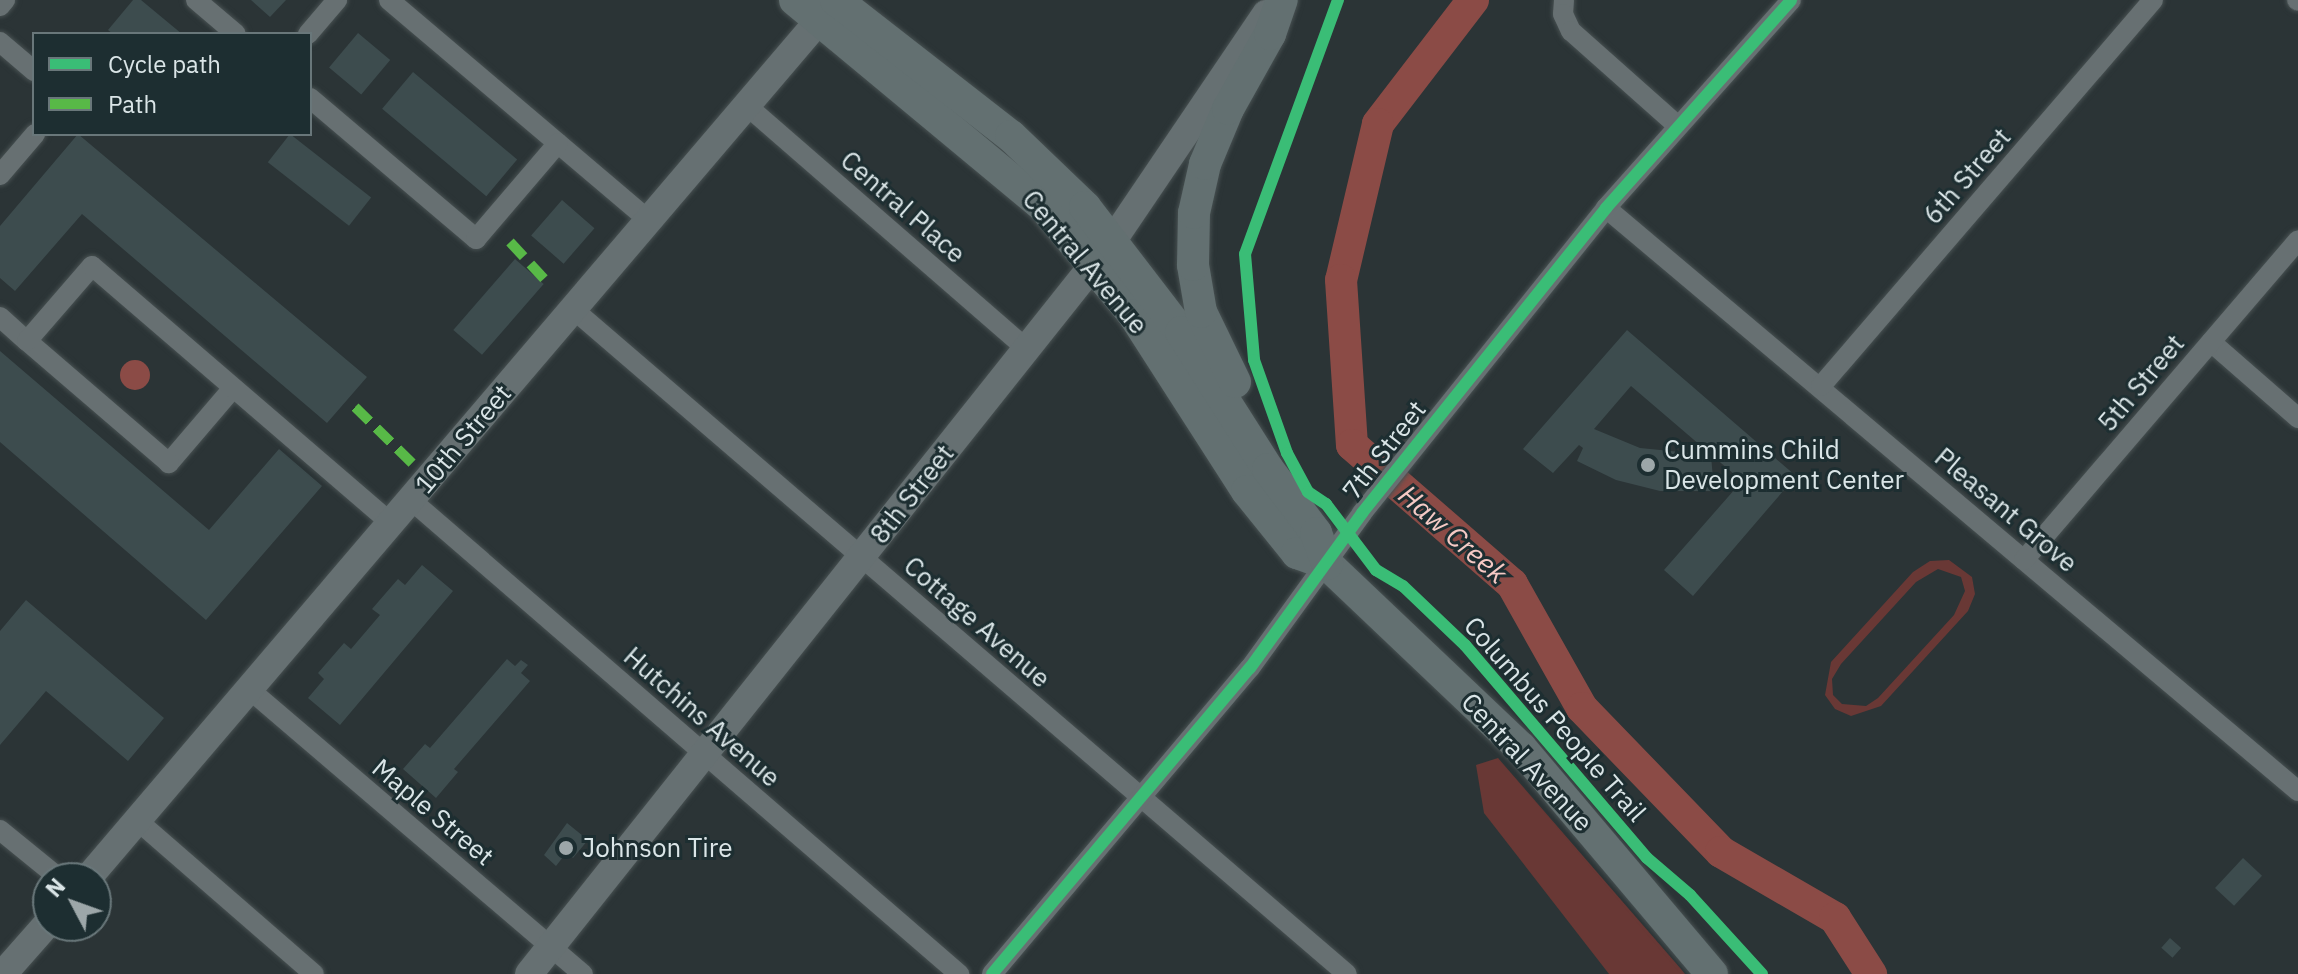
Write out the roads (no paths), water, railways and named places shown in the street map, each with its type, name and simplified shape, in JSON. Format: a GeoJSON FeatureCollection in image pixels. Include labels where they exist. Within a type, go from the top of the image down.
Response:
{"type":"FeatureCollection","features":[{"type":"Feature","properties":{"kind":"main road"},"geometry":{"type":"LineString","coordinates":[[1268,469],[1264,432],[1221,358],[1201,312],[1193,265],[1194,213],[1205,164],[1228,109],[1270,34],[1282,0]]}},
{"type":"Feature","properties":{"kind":"main road","name":"Central Avenue"},"geometry":{"type":"LineString","coordinates":[[825,4],[1011,136],[1104,252],[1172,319],[1268,469],[1316,533],[1327,564]]}},
{"type":"Feature","properties":{"kind":"main road","name":"Central Avenue"},"geometry":{"type":"LineString","coordinates":[[1104,252],[1143,328],[1247,491],[1297,553],[1327,564],[1521,748],[1712,974]]}},
{"type":"Feature","properties":{"kind":"street"},"geometry":{"type":"LineString","coordinates":[[0,6],[5,0]]}},
{"type":"Feature","properties":{"kind":"street"},"geometry":{"type":"LineString","coordinates":[[196,0],[234,32]]}},
{"type":"Feature","properties":{"kind":"street"},"geometry":{"type":"LineString","coordinates":[[310,32],[337,0]]}},
{"type":"Feature","properties":{"kind":"street"},"geometry":{"type":"LineString","coordinates":[[389,0],[648,220]]}},
{"type":"Feature","properties":{"kind":"street","name":"8th Street"},"geometry":{"type":"LineString","coordinates":[[529,974],[1104,252],[1275,0]]}},
{"type":"Feature","properties":{"kind":"street"},"geometry":{"type":"LineString","coordinates":[[1564,0],[1563,14],[1571,31],[1678,126]]}},
{"type":"Feature","properties":{"kind":"street","name":"7th Street"},"geometry":{"type":"LineString","coordinates":[[992,974],[1250,668],[1362,513],[1606,208],[1791,0]]}},
{"type":"Feature","properties":{"kind":"street","name":"6th Street"},"geometry":{"type":"LineString","coordinates":[[1821,386],[2153,0]]}},
{"type":"Feature","properties":{"kind":"street","name":"10th Street"},"geometry":{"type":"LineString","coordinates":[[102,862],[648,220],[825,4]]}},
{"type":"Feature","properties":{"kind":"street"},"geometry":{"type":"LineString","coordinates":[[0,42],[32,69]]}},
{"type":"Feature","properties":{"kind":"street"},"geometry":{"type":"LineString","coordinates":[[312,100],[476,239],[558,143]]}},
{"type":"Feature","properties":{"kind":"street","name":"Central Place"},"geometry":{"type":"LineString","coordinates":[[745,104],[1027,349]]}},
{"type":"Feature","properties":{"kind":"street"},"geometry":{"type":"LineString","coordinates":[[0,175],[33,136]]}},
{"type":"Feature","properties":{"kind":"street","name":"Pleasant Grove"},"geometry":{"type":"LineString","coordinates":[[1606,208],[2298,791]]}},
{"type":"Feature","properties":{"kind":"street","name":"5th Street"},"geometry":{"type":"LineString","coordinates":[[2024,560],[2298,240]]}},
{"type":"Feature","properties":{"kind":"street"},"geometry":{"type":"LineString","coordinates":[[27,341],[92,266],[391,523]]}},
{"type":"Feature","properties":{"kind":"street","name":"Cottage Avenue"},"geometry":{"type":"LineString","coordinates":[[573,309],[1347,974]]}},
{"type":"Feature","properties":{"kind":"street"},"geometry":{"type":"LineString","coordinates":[[0,317],[169,463],[233,388]]}},
{"type":"Feature","properties":{"kind":"street"},"geometry":{"type":"LineString","coordinates":[[2211,342],[2298,418]]}},
{"type":"Feature","properties":{"kind":"street","name":"Hutchins Avenue"},"geometry":{"type":"LineString","coordinates":[[411,500],[959,974]]}},
{"type":"Feature","properties":{"kind":"street","name":"Maple Street"},"geometry":{"type":"LineString","coordinates":[[249,689],[583,974]]}},
{"type":"Feature","properties":{"kind":"street"},"geometry":{"type":"LineString","coordinates":[[138,821],[314,974]]}},
{"type":"Feature","properties":{"kind":"street"},"geometry":{"type":"LineString","coordinates":[[0,830],[39,862]]}},
{"type":"Feature","properties":{"kind":"street"},"geometry":{"type":"LineString","coordinates":[[3,974],[32,941]]}},
{"type":"Feature","properties":{"kind":"waterway","name":"Haw Creek"},"geometry":{"type":"LineString","coordinates":[[1473,0],[1378,124],[1341,280],[1352,445],[1512,584],[1582,708],[1721,852],[1835,918],[1871,974]]}},
{"type":"Feature","properties":{"kind":"place","name":"Cummins Child Development Center"},"geometry":{"type":"Point","coordinates":[1648,465]}},
{"type":"Feature","properties":{"kind":"place","name":"Johnson Tire"},"geometry":{"type":"Point","coordinates":[566,848]}}]}
